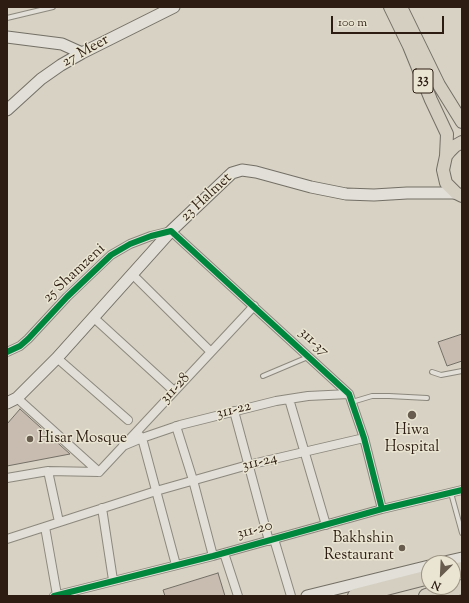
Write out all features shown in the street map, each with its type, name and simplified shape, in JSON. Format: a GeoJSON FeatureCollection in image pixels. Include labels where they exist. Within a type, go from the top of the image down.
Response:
{"type":"FeatureCollection","features":[{"type":"Feature","properties":{"kind":"highway"},"geometry":{"type":"LineString","coordinates":[[355,596],[421,579]]}},
{"type":"Feature","properties":{"kind":"highway"},"geometry":{"type":"LineString","coordinates":[[426,596],[462,587]]}},
{"type":"Feature","properties":{"kind":"main road","name":"33"},"geometry":{"type":"LineString","coordinates":[[390,7],[409,46],[431,100],[448,134],[444,163],[444,176],[446,183],[459,195]]}},
{"type":"Feature","properties":{"kind":"main road","name":"33"},"geometry":{"type":"LineString","coordinates":[[401,7],[439,85],[462,122]]}},
{"type":"Feature","properties":{"kind":"main road"},"geometry":{"type":"LineString","coordinates":[[446,156],[455,146],[462,142]]}},
{"type":"Feature","properties":{"kind":"street","name":"27 Meer"},"geometry":{"type":"LineString","coordinates":[[7,110],[41,79],[82,53],[174,7]]}},
{"type":"Feature","properties":{"kind":"street"},"geometry":{"type":"LineString","coordinates":[[7,37],[62,44],[82,53]]}},
{"type":"Feature","properties":{"kind":"street","name":"23 Halmet"},"geometry":{"type":"LineString","coordinates":[[7,403],[17,398],[57,358],[171,231],[227,175],[242,170],[256,172],[311,187],[346,194],[374,195],[407,193],[459,195]]}},
{"type":"Feature","properties":{"kind":"street","name":"311-37"},"geometry":{"type":"LineString","coordinates":[[171,231],[254,306],[350,398],[364,438],[382,509]]}},
{"type":"Feature","properties":{"kind":"street","name":"25 Shamzeni"},"geometry":{"type":"LineString","coordinates":[[7,352],[20,346],[28,339],[111,255],[130,244],[151,236],[171,231]]}},
{"type":"Feature","properties":{"kind":"street"},"geometry":{"type":"LineString","coordinates":[[132,274],[211,352]]}},
{"type":"Feature","properties":{"kind":"street","name":"311-28"},"geometry":{"type":"LineString","coordinates":[[139,435],[174,391],[254,306]]}},
{"type":"Feature","properties":{"kind":"street"},"geometry":{"type":"LineString","coordinates":[[93,317],[174,391]]}},
{"type":"Feature","properties":{"kind":"street"},"geometry":{"type":"LineString","coordinates":[[57,358],[128,420]]}},
{"type":"Feature","properties":{"kind":"street","name":"311-22"},"geometry":{"type":"LineString","coordinates":[[98,472],[123,446],[139,435],[234,410],[289,399],[308,396],[350,398]]}},
{"type":"Feature","properties":{"kind":"street"},"geometry":{"type":"LineString","coordinates":[[17,398],[98,472]]}},
{"type":"Feature","properties":{"kind":"street"},"geometry":{"type":"LineString","coordinates":[[289,399],[326,525]]}},
{"type":"Feature","properties":{"kind":"street"},"geometry":{"type":"LineString","coordinates":[[234,410],[248,465],[271,540],[291,596]]}},
{"type":"Feature","properties":{"kind":"street"},"geometry":{"type":"LineString","coordinates":[[176,426],[213,556]]}},
{"type":"Feature","properties":{"kind":"street"},"geometry":{"type":"LineString","coordinates":[[139,435],[176,565]]}},
{"type":"Feature","properties":{"kind":"street","name":"311-24"},"geometry":{"type":"LineString","coordinates":[[7,539],[192,480],[248,465],[364,438]]}},
{"type":"Feature","properties":{"kind":"street"},"geometry":{"type":"LineString","coordinates":[[7,478],[48,471],[98,472]]}},
{"type":"Feature","properties":{"kind":"street"},"geometry":{"type":"LineString","coordinates":[[48,471],[59,522]]}},
{"type":"Feature","properties":{"kind":"street","name":"311-20"},"geometry":{"type":"LineString","coordinates":[[55,596],[113,580],[213,556],[382,509],[462,490]]}},
{"type":"Feature","properties":{"kind":"street"},"geometry":{"type":"LineString","coordinates":[[102,508],[113,580]]}},
{"type":"Feature","properties":{"kind":"street"},"geometry":{"type":"LineString","coordinates":[[45,527],[55,596]]}},
{"type":"Feature","properties":{"kind":"street"},"geometry":{"type":"LineString","coordinates":[[224,553],[238,596]]}},
{"type":"Feature","properties":{"kind":"street"},"geometry":{"type":"LineString","coordinates":[[307,596],[421,568]]}},
{"type":"Feature","properties":{"kind":"lane"},"geometry":{"type":"LineString","coordinates":[[7,18],[53,7]]}},
{"type":"Feature","properties":{"kind":"lane"},"geometry":{"type":"LineString","coordinates":[[264,376],[308,357]]}},
{"type":"Feature","properties":{"kind":"lane"},"geometry":{"type":"LineString","coordinates":[[432,372],[441,375],[462,371]]}},
{"type":"Feature","properties":{"kind":"lane"},"geometry":{"type":"LineString","coordinates":[[350,398],[372,396],[426,398]]}},
{"type":"Feature","properties":{"kind":"lane"},"geometry":{"type":"LineString","coordinates":[[450,493],[462,533]]}},
{"type":"Feature","properties":{"kind":"building"},"geometry":{"type":"Polygon","coordinates":[[[462,334],[462,361],[447,366],[438,342],[462,334]]]}},
{"type":"Feature","properties":{"kind":"building","name":"Hisar Mosque"},"geometry":{"type":"Polygon","coordinates":[[[20,409],[70,454],[7,466],[7,424],[20,409]]]}},
{"type":"Feature","properties":{"kind":"building"},"geometry":{"type":"Polygon","coordinates":[[[218,573],[225,596],[165,596],[163,590],[218,573]]]}},
{"type":"Feature","properties":{"kind":"cycle path"},"geometry":{"type":"LineString","coordinates":[[7,352],[20,346],[28,339],[67,297],[111,255],[130,244],[151,236],[171,231],[349,394],[364,438],[382,509]]}},
{"type":"Feature","properties":{"kind":"cycle path"},"geometry":{"type":"LineString","coordinates":[[54,596],[213,556],[382,509],[462,490]]}},
{"type":"Feature","properties":{"kind":"place","name":"Hiwa Hospital"},"geometry":{"type":"Point","coordinates":[412,415]}},
{"type":"Feature","properties":{"kind":"place","name":"Hisar Mosque"},"geometry":{"type":"Point","coordinates":[30,439]}},
{"type":"Feature","properties":{"kind":"place","name":"Bakhshin Restaurant"},"geometry":{"type":"Point","coordinates":[402,548]}}]}
